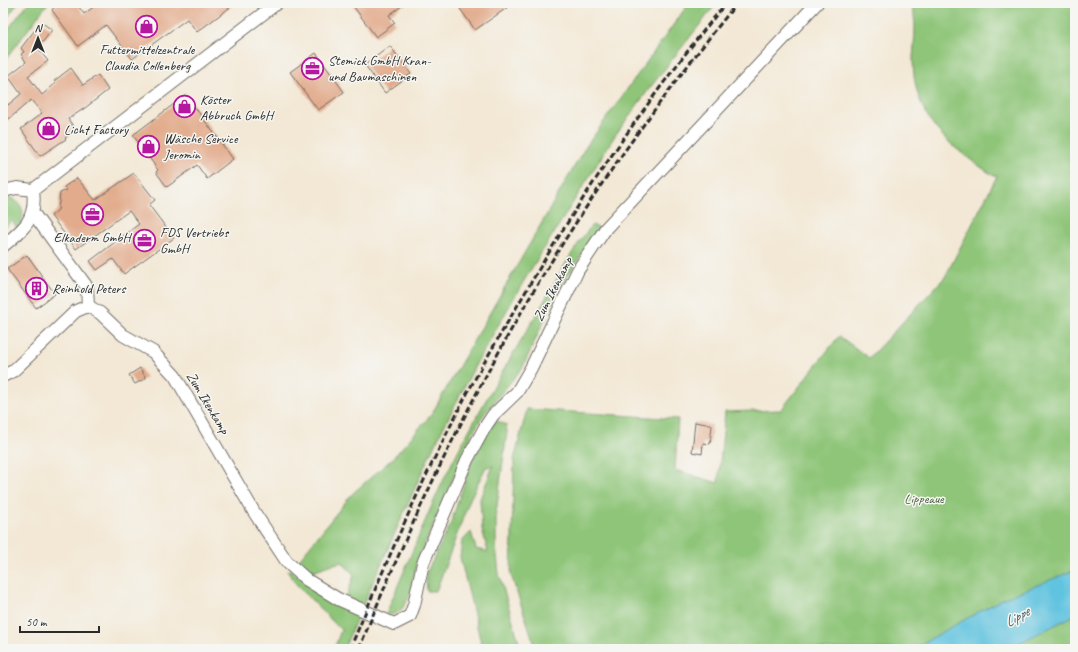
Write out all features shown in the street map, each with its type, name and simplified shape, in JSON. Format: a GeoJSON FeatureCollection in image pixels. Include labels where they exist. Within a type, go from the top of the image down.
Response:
{"type":"FeatureCollection","features":[{"type":"Feature","properties":{"kind":"street","name":"Zum Ikenkamp"},"geometry":{"type":"LineString","coordinates":[[88,306],[100,313],[123,334],[153,352],[175,376],[254,512],[287,562],[308,580],[338,599],[394,624],[410,616],[414,605],[423,563],[467,460],[493,415],[517,392],[531,368],[578,270],[606,228],[655,173],[817,3]]}},
{"type":"Feature","properties":{"kind":"street"},"geometry":{"type":"LineString","coordinates":[[3,191],[17,188],[33,190],[275,4]]}},
{"type":"Feature","properties":{"kind":"street"},"geometry":{"type":"LineString","coordinates":[[3,246],[23,229],[33,213],[33,190]]}},
{"type":"Feature","properties":{"kind":"street"},"geometry":{"type":"LineString","coordinates":[[3,376],[13,371],[76,311],[88,306],[87,287],[33,213]]}},
{"type":"Feature","properties":{"kind":"green space"},"geometry":{"type":"Polygon","coordinates":[[[3,3],[18,3],[3,23],[3,3]]]}},
{"type":"Feature","properties":{"kind":"green space"},"geometry":{"type":"Polygon","coordinates":[[[28,3],[48,3],[3,63],[3,36],[28,3]]]}},
{"type":"Feature","properties":{"kind":"green space"},"geometry":{"type":"Polygon","coordinates":[[[689,3],[717,3],[649,89],[614,137],[525,279],[476,364],[431,452],[362,607],[350,600],[347,595],[354,575],[342,562],[326,566],[309,573],[297,562],[352,494],[393,458],[431,415],[585,148],[689,3]]]}},
{"type":"Feature","properties":{"kind":"green space","name":"Lippeaue"},"geometry":{"type":"Polygon","coordinates":[[[910,3],[1075,3],[1075,649],[536,649],[511,575],[514,460],[527,409],[678,419],[675,470],[718,483],[725,412],[781,410],[839,336],[869,358],[945,277],[997,176],[994,176],[977,165],[948,141],[936,129],[926,114],[919,98],[915,80],[913,58],[915,23],[910,3]]]}},
{"type":"Feature","properties":{"kind":"green space"},"geometry":{"type":"Polygon","coordinates":[[[7,197],[17,202],[22,209],[22,218],[17,228],[12,221],[3,229],[3,198],[7,197]]]}},
{"type":"Feature","properties":{"kind":"green space"},"geometry":{"type":"Polygon","coordinates":[[[592,225],[599,228],[557,292],[523,367],[484,414],[472,434],[416,565],[414,580],[405,605],[400,611],[394,614],[386,614],[442,483],[464,440],[569,258],[592,225]]]}},
{"type":"Feature","properties":{"kind":"green space"},"geometry":{"type":"Polygon","coordinates":[[[498,421],[506,425],[507,432],[496,513],[496,546],[499,574],[521,649],[472,649],[481,643],[460,557],[462,541],[471,532],[476,549],[488,552],[482,529],[480,499],[493,466],[486,467],[470,499],[436,591],[427,591],[426,574],[450,525],[473,458],[492,424],[498,421]]]}},
{"type":"Feature","properties":{"kind":"green space"},"geometry":{"type":"Polygon","coordinates":[[[290,570],[360,611],[344,649],[334,649],[341,630],[297,585],[287,571],[290,570]]]}},
{"type":"Feature","properties":{"kind":"water","name":"Lippe"},"geometry":{"type":"Polygon","coordinates":[[[1075,570],[1075,615],[1007,649],[912,649],[1002,599],[1075,570]]]}},
{"type":"Feature","properties":{"kind":"building"},"geometry":{"type":"Polygon","coordinates":[[[57,3],[76,3],[84,14],[99,3],[236,3],[197,32],[187,19],[132,59],[106,25],[78,46],[52,10],[57,3]]]}},
{"type":"Feature","properties":{"kind":"building"},"geometry":{"type":"Polygon","coordinates":[[[351,3],[406,3],[389,15],[395,23],[376,37],[351,3]]]}},
{"type":"Feature","properties":{"kind":"building"},"geometry":{"type":"Polygon","coordinates":[[[456,3],[514,3],[475,30],[456,3]]]}},
{"type":"Feature","properties":{"kind":"building"},"geometry":{"type":"Polygon","coordinates":[[[41,22],[52,30],[38,48],[48,61],[28,76],[42,95],[56,83],[54,81],[71,68],[83,85],[98,75],[108,90],[68,119],[76,130],[65,138],[66,139],[40,156],[21,129],[42,113],[31,100],[3,124],[3,98],[8,105],[21,94],[8,76],[26,62],[21,54],[24,52],[21,48],[41,22]]]}},
{"type":"Feature","properties":{"kind":"building"},"geometry":{"type":"Polygon","coordinates":[[[390,46],[411,74],[385,93],[365,65],[390,46]]]}},
{"type":"Feature","properties":{"kind":"building"},"geometry":{"type":"Polygon","coordinates":[[[316,53],[344,92],[318,110],[290,72],[316,53]]]}},
{"type":"Feature","properties":{"kind":"building"},"geometry":{"type":"Polygon","coordinates":[[[186,95],[233,159],[207,179],[197,165],[167,187],[156,172],[158,170],[133,135],[186,95]]]}},
{"type":"Feature","properties":{"kind":"building"},"geometry":{"type":"Polygon","coordinates":[[[134,173],[155,200],[149,205],[174,238],[124,274],[113,259],[97,270],[90,261],[139,224],[129,211],[76,249],[51,216],[58,210],[60,193],[67,190],[64,187],[77,178],[95,200],[134,173]]]}},
{"type":"Feature","properties":{"kind":"building","name":"Reinhold Peters"},"geometry":{"type":"Polygon","coordinates":[[[27,255],[55,294],[36,308],[7,269],[27,255]]]}},
{"type":"Feature","properties":{"kind":"building"},"geometry":{"type":"Polygon","coordinates":[[[140,368],[146,378],[135,384],[129,375],[140,368]]]}},
{"type":"Feature","properties":{"kind":"building"},"geometry":{"type":"Polygon","coordinates":[[[695,422],[712,425],[710,444],[703,443],[702,454],[692,452],[695,422]]]}},
{"type":"Feature","properties":{"kind":"waterway"},"geometry":{"type":"LineString","coordinates":[[3,13],[10,3]]}},
{"type":"Feature","properties":{"kind":"railway"},"geometry":{"type":"LineString","coordinates":[[350,649],[414,502],[464,399],[499,337],[548,253],[620,143],[672,72],[726,3]]}},
{"type":"Feature","properties":{"kind":"railway"},"geometry":{"type":"LineString","coordinates":[[359,649],[425,497],[474,398],[527,302],[577,221],[620,157],[689,64],[737,3]]}},
{"type":"Feature","properties":{"kind":"place","name":"Futtermittelzentrale Claudia Collenberg"},"geometry":{"type":"Point","coordinates":[147,27]}},
{"type":"Feature","properties":{"kind":"place","name":"Stemick GmbH Kran- und Baumaschinen"},"geometry":{"type":"Point","coordinates":[313,68]}},
{"type":"Feature","properties":{"kind":"place","name":"Köster Abbruch GmbH"},"geometry":{"type":"Point","coordinates":[185,107]}},
{"type":"Feature","properties":{"kind":"place","name":"Licht Factory"},"geometry":{"type":"Point","coordinates":[48,129]}},
{"type":"Feature","properties":{"kind":"place","name":"Wäsche Service Jeromin"},"geometry":{"type":"Point","coordinates":[149,146]}},
{"type":"Feature","properties":{"kind":"place","name":"Elkaderm GmbH"},"geometry":{"type":"Point","coordinates":[92,215]}},
{"type":"Feature","properties":{"kind":"place","name":"FDS Vertriebs GmbH"},"geometry":{"type":"Point","coordinates":[145,240]}},
{"type":"Feature","properties":{"kind":"place","name":"Reinhold Peters"},"geometry":{"type":"Point","coordinates":[36,288]}}]}
